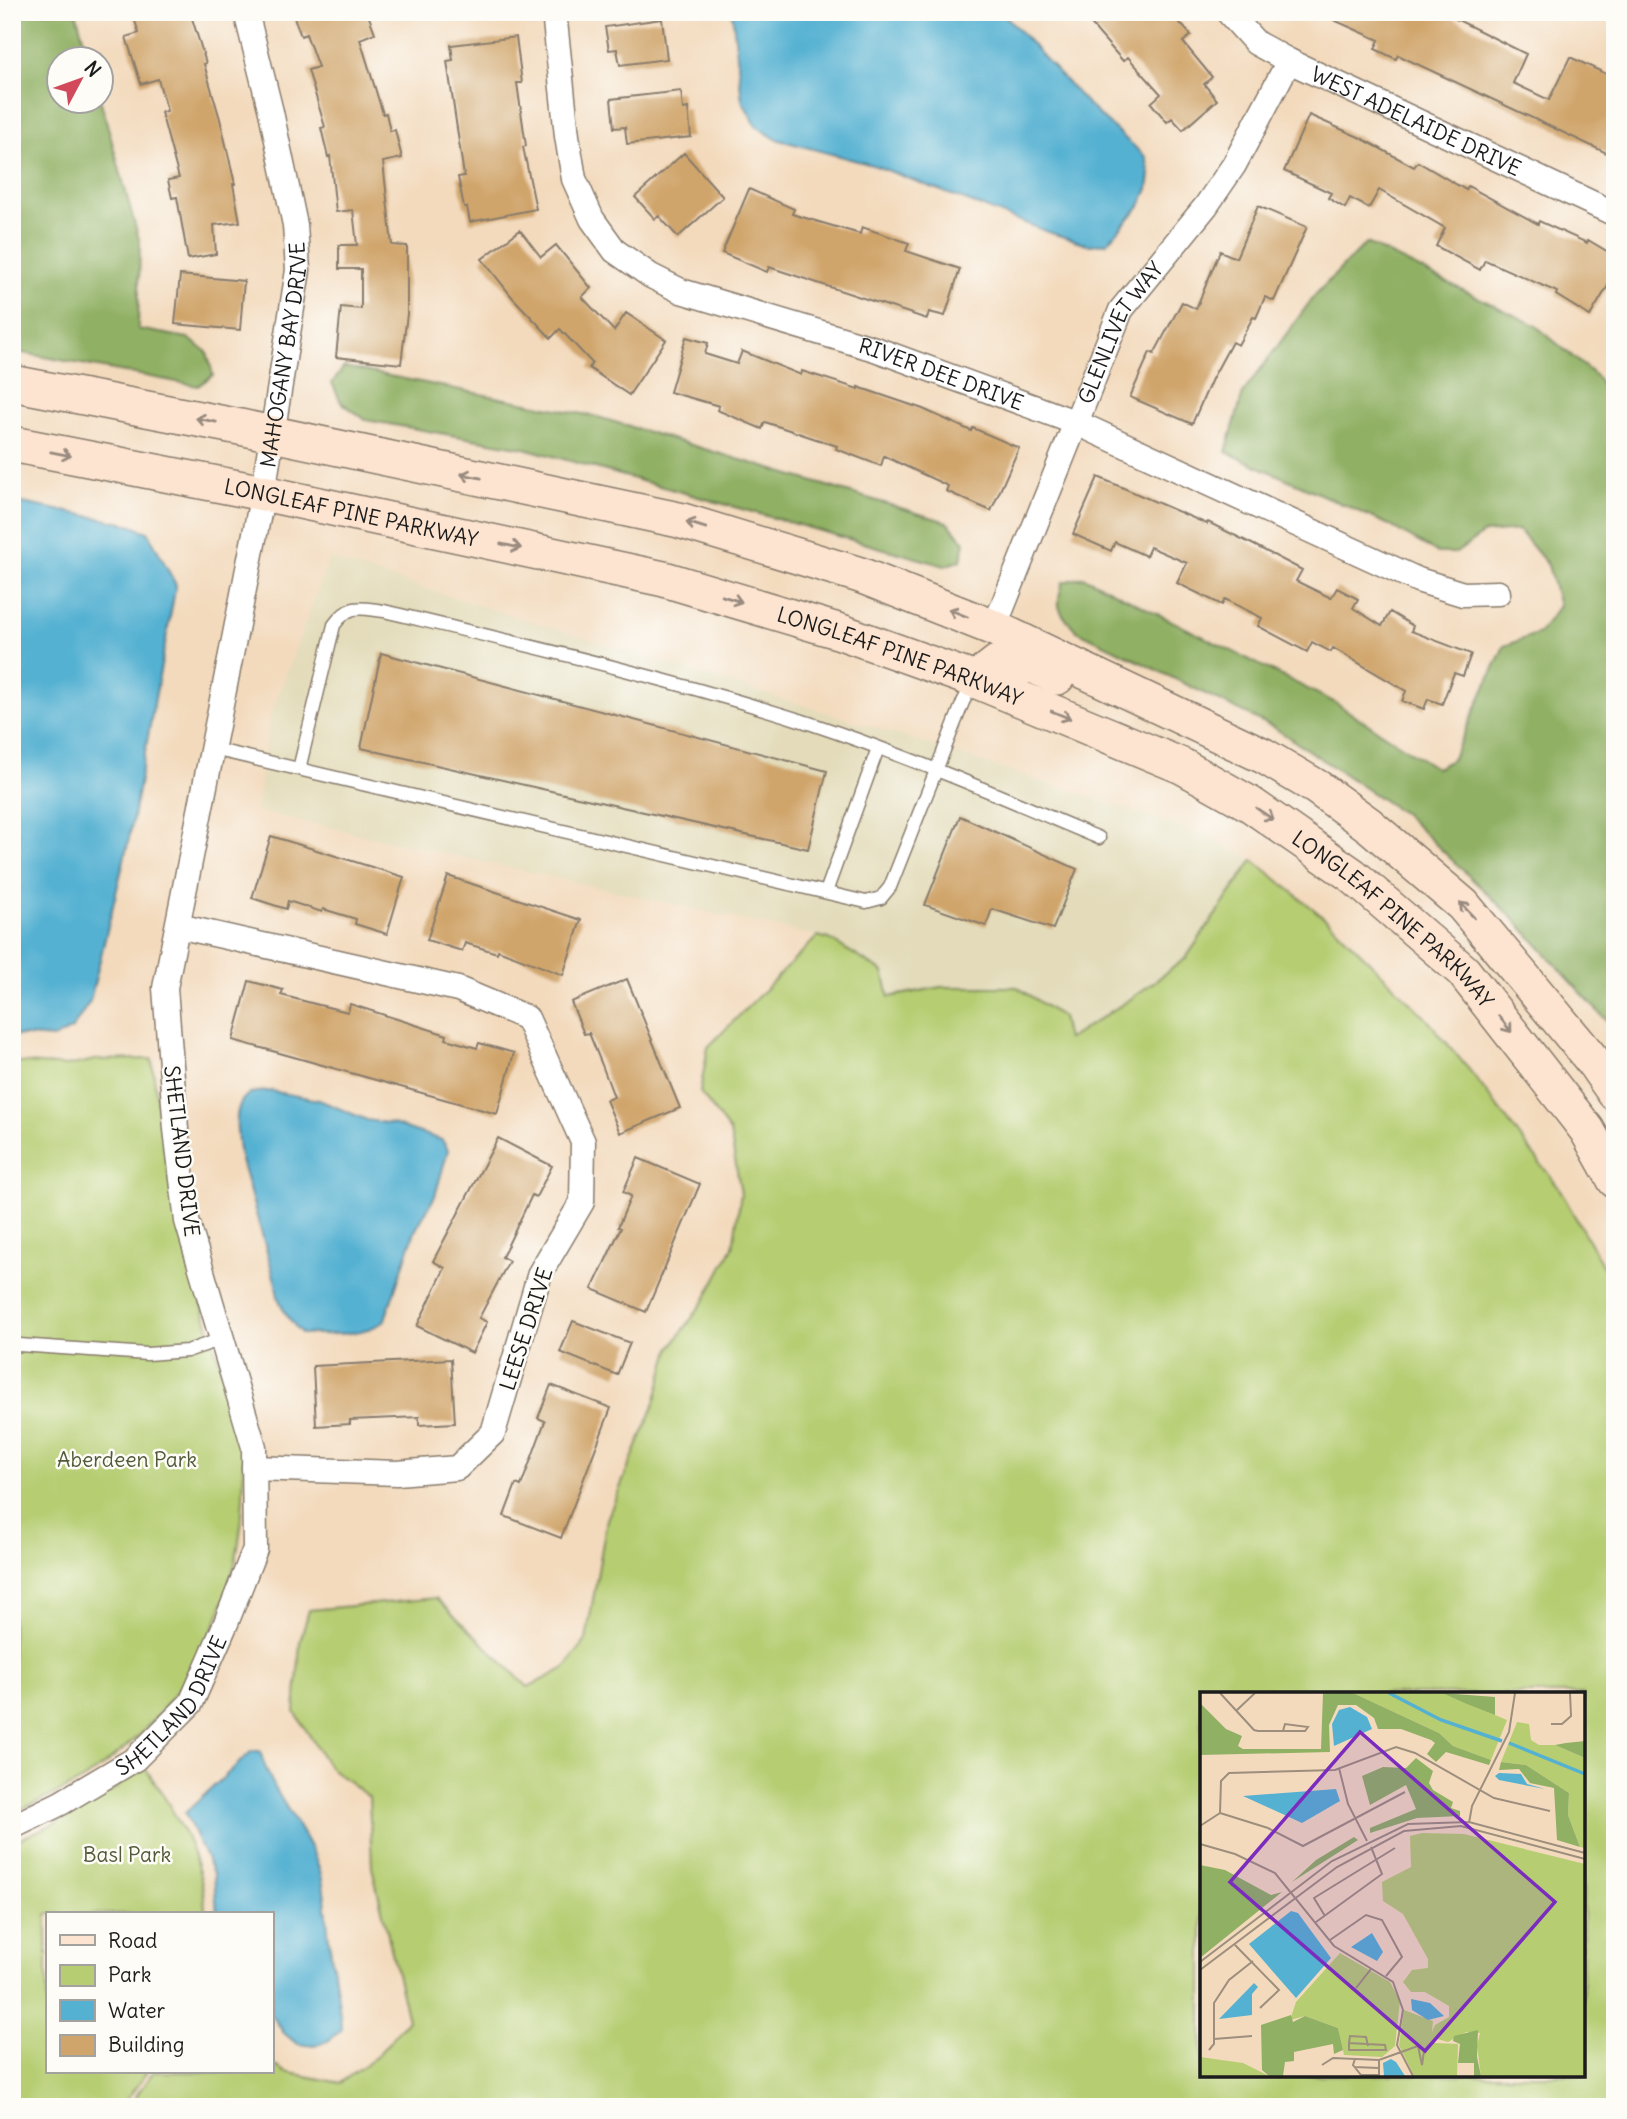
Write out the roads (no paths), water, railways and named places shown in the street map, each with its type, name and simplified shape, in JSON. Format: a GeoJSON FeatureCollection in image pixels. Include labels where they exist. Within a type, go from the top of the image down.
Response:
{"type":"FeatureCollection","features":[{"type":"Feature","properties":{"kind":"main road"},"geometry":{"type":"LineString","coordinates":[[12,383],[679,520],[860,575],[993,628],[1264,756],[1318,788],[1368,825],[1463,905],[1584,1051],[1615,1093]]}},
{"type":"Feature","properties":{"kind":"main road","name":"LONGLEAF PINE PARKWAY"},"geometry":{"type":"LineString","coordinates":[[12,444],[263,493],[664,579],[841,632],[975,680],[1182,766],[1250,804],[1352,875],[1463,971],[1587,1130],[1614,1179]]}},
{"type":"Feature","properties":{"kind":"main road"},"geometry":{"type":"LineString","coordinates":[[975,680],[997,663],[1035,666],[1139,713],[1247,767],[1264,756]]}},
{"type":"Feature","properties":{"kind":"street","name":"MAHOGANY BAY DRIVE"},"geometry":{"type":"LineString","coordinates":[[246,12],[295,225],[298,271],[263,493]]}},
{"type":"Feature","properties":{"kind":"street","name":"RIVER DEE DRIVE"},"geometry":{"type":"LineString","coordinates":[[554,12],[574,179],[592,219],[615,251],[651,276],[681,290],[875,349],[1077,423],[1418,580],[1463,594],[1498,593]]}},
{"type":"Feature","properties":{"kind":"street","name":"WEST ADELAIDE DRIVE"},"geometry":{"type":"LineString","coordinates":[[1228,12],[1256,43],[1289,61],[1615,214]]}},
{"type":"Feature","properties":{"kind":"street","name":"GLENLIVET WAY"},"geometry":{"type":"LineString","coordinates":[[993,628],[1121,310],[1206,206],[1234,165],[1289,61]]}},
{"type":"Feature","properties":{"kind":"street","name":"SHETLAND DRIVE"},"geometry":{"type":"LineString","coordinates":[[12,1827],[61,1803],[135,1759],[191,1703],[226,1623],[254,1549],[254,1447],[187,1221],[176,1129],[165,988],[263,493]]}},
{"type":"Feature","properties":{"kind":"street","name":"LEESE DRIVE"},"geometry":{"type":"LineString","coordinates":[[177,926],[458,989],[527,1018],[583,1142],[582,1202],[540,1273],[493,1433],[457,1468],[397,1473],[254,1468]]}},
{"type":"Feature","properties":{"kind":"lane"},"geometry":{"type":"LineString","coordinates":[[299,769],[334,625],[342,614],[353,607],[384,611],[628,670],[791,718],[937,769],[1099,838]]}},
{"type":"Feature","properties":{"kind":"lane"},"geometry":{"type":"LineString","coordinates":[[213,749],[866,902],[881,898],[890,887],[963,702],[975,680]]}},
{"type":"Feature","properties":{"kind":"lane"},"geometry":{"type":"LineString","coordinates":[[826,892],[878,748]]}},
{"type":"Feature","properties":{"kind":"lane"},"geometry":{"type":"LineString","coordinates":[[19,1346],[147,1354],[187,1351],[222,1339]]}},
{"type":"Feature","properties":{"kind":"water"},"geometry":{"type":"Polygon","coordinates":[[[732,12],[1002,12],[1089,106],[1146,157],[1150,175],[1148,189],[1140,206],[1107,243],[1090,245],[1048,232],[876,166],[776,139],[756,126],[742,100],[732,12]]]}},
{"type":"Feature","properties":{"kind":"water"},"geometry":{"type":"Polygon","coordinates":[[[12,501],[124,523],[148,532],[176,585],[129,839],[90,1001],[72,1029],[55,1038],[12,1035],[12,501]]]}},
{"type":"Feature","properties":{"kind":"water"},"geometry":{"type":"Polygon","coordinates":[[[271,1091],[319,1100],[367,1120],[393,1124],[442,1140],[448,1150],[435,1196],[415,1231],[384,1322],[374,1327],[344,1334],[302,1334],[281,1305],[240,1157],[237,1132],[237,1114],[243,1099],[251,1093],[271,1091]]]}},
{"type":"Feature","properties":{"kind":"water"},"geometry":{"type":"Polygon","coordinates":[[[252,1751],[260,1751],[271,1780],[314,1855],[321,1875],[341,2030],[328,2041],[315,2046],[297,2044],[284,2033],[273,2017],[273,1912],[217,1912],[214,1875],[185,1813],[252,1751]]]}},
{"type":"Feature","properties":{"kind":"park label","name":"Aberdeen Park"},"geometry":{"type":"Point","coordinates":[127,1459]}},
{"type":"Feature","properties":{"kind":"park label","name":"Basl Park"},"geometry":{"type":"Point","coordinates":[127,1854]}}]}
